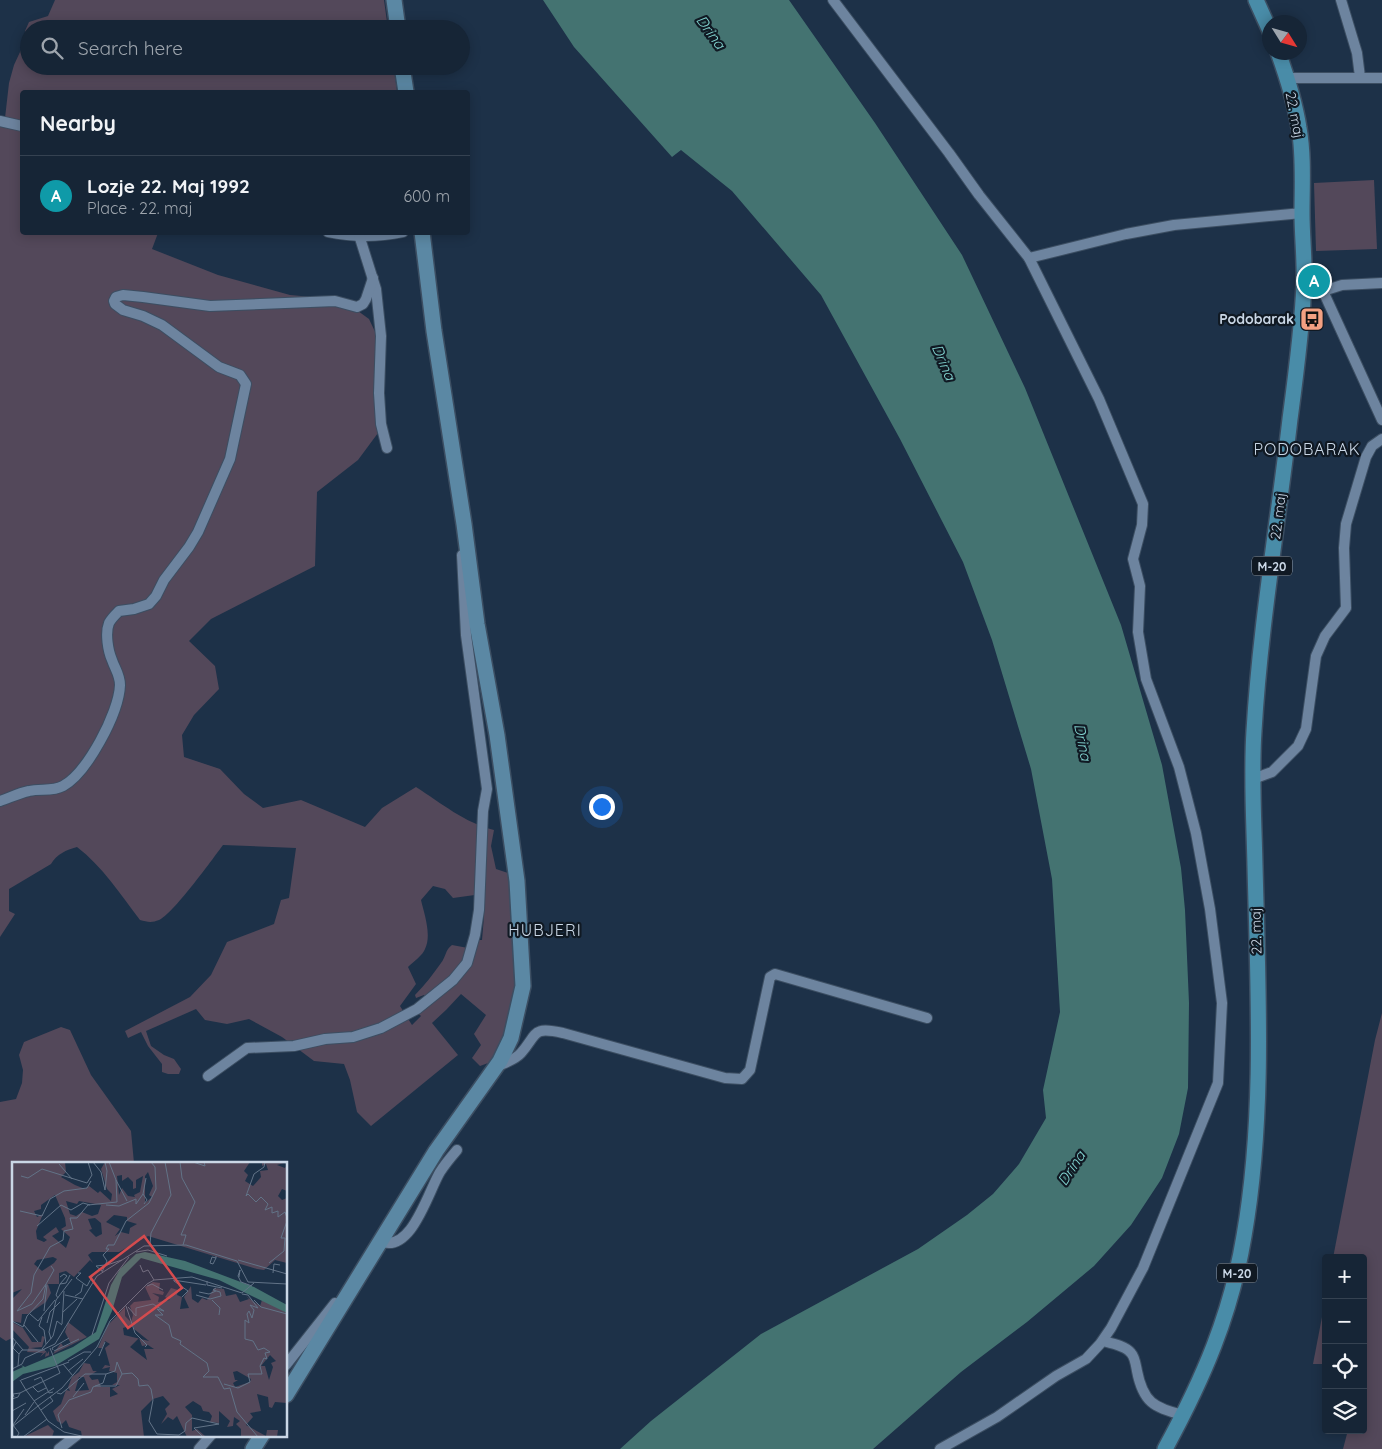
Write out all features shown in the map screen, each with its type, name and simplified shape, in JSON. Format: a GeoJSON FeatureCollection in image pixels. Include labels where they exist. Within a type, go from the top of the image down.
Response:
{"type":"FeatureCollection","features":[{"type":"Feature","properties":{"kind":"main road"},"geometry":{"type":"LineString","coordinates":[[1256,0],[1263,15]]}},
{"type":"Feature","properties":{"kind":"main road","name":"22. maj"},"geometry":{"type":"LineString","coordinates":[[1183,1415],[1207,1366],[1220,1331],[1245,1235],[1251,1187],[1257,1083],[1257,947],[1253,732],[1261,647],[1299,353],[1304,282],[1303,173],[1300,130],[1281,60]]}},
{"type":"Feature","properties":{"kind":"main road","name":"M-20"},"geometry":{"type":"LineString","coordinates":[[1165,1449],[1183,1415]]}},
{"type":"Feature","properties":{"kind":"street"},"geometry":{"type":"LineString","coordinates":[[394,0],[397,20]]}},
{"type":"Feature","properties":{"kind":"street"},"geometry":{"type":"LineString","coordinates":[[834,0],[979,196],[1029,258],[1099,399],[1143,504],[1142,525],[1133,558],[1140,586],[1138,632],[1146,679],[1179,767],[1196,832],[1210,909],[1222,1003],[1218,1083],[1143,1268],[1103,1340],[1086,1359],[1056,1376],[997,1417],[940,1449]]}},
{"type":"Feature","properties":{"kind":"street"},"geometry":{"type":"LineString","coordinates":[[1341,0],[1357,53],[1360,77]]}},
{"type":"Feature","properties":{"kind":"street"},"geometry":{"type":"LineString","coordinates":[[403,75],[406,90]]}},
{"type":"Feature","properties":{"kind":"street","name":"22. maj"},"geometry":{"type":"LineString","coordinates":[[1287,78],[1382,78]]}},
{"type":"Feature","properties":{"kind":"street"},"geometry":{"type":"LineString","coordinates":[[0,122],[20,126]]}},
{"type":"Feature","properties":{"kind":"street"},"geometry":{"type":"LineString","coordinates":[[1029,258],[1117,236],[1174,225],[1302,212]]}},
{"type":"Feature","properties":{"kind":"street"},"geometry":{"type":"LineString","coordinates":[[343,235],[392,235]]}},
{"type":"Feature","properties":{"kind":"street"},"geometry":{"type":"LineString","coordinates":[[358,235],[376,289],[381,336],[379,401],[387,448]]}},
{"type":"Feature","properties":{"kind":"street"},"geometry":{"type":"LineString","coordinates":[[288,1392],[436,1151],[494,1068],[512,1038],[523,986],[517,881],[497,735],[477,624],[464,524],[434,331],[422,235]]}},
{"type":"Feature","properties":{"kind":"street"},"geometry":{"type":"LineString","coordinates":[[0,801],[30,790],[55,789],[63,786],[74,777],[104,736],[117,703],[120,686],[119,675],[108,650],[109,623],[119,611],[149,604],[156,596],[164,580],[198,532],[230,459],[244,396],[246,384],[244,380],[235,373],[219,367],[162,325],[118,308],[114,301],[116,297],[123,295],[137,296],[210,306],[335,302],[357,307],[363,304],[366,299],[373,278]]}},
{"type":"Feature","properties":{"kind":"street"},"geometry":{"type":"LineString","coordinates":[[1304,282],[1322,291],[1382,420]]}},
{"type":"Feature","properties":{"kind":"street"},"geometry":{"type":"LineString","coordinates":[[1322,291],[1342,285],[1382,283]]}},
{"type":"Feature","properties":{"kind":"street"},"geometry":{"type":"LineString","coordinates":[[1253,779],[1272,772],[1298,746],[1306,729],[1316,656],[1325,636],[1346,608],[1344,548],[1346,524],[1366,457],[1372,446],[1382,439]]}},
{"type":"Feature","properties":{"kind":"street"},"geometry":{"type":"LineString","coordinates":[[208,1076],[247,1048],[294,1046],[325,1039],[353,1037],[382,1028],[416,1008],[453,980],[467,964],[472,950],[479,910],[483,810],[487,789],[466,635],[462,575],[464,524]]}},
{"type":"Feature","properties":{"kind":"street"},"geometry":{"type":"LineString","coordinates":[[494,1068],[510,1061],[521,1053],[533,1034],[539,1031],[546,1031],[563,1033],[725,1078],[742,1079],[750,1070],[766,991],[770,977],[776,974],[927,1018]]}},
{"type":"Feature","properties":{"kind":"street"},"geometry":{"type":"LineString","coordinates":[[380,1241],[385,1244],[392,1244],[404,1237],[418,1216],[441,1170],[457,1150]]}},
{"type":"Feature","properties":{"kind":"street"},"geometry":{"type":"LineString","coordinates":[[288,1362],[337,1301],[345,1299]]}},
{"type":"Feature","properties":{"kind":"street"},"geometry":{"type":"LineString","coordinates":[[1103,1340],[1114,1343],[1131,1352],[1139,1384],[1146,1399],[1162,1410],[1183,1415]]}},
{"type":"Feature","properties":{"kind":"street"},"geometry":{"type":"LineString","coordinates":[[59,1449],[76,1436]]}},
{"type":"Feature","properties":{"kind":"street"},"geometry":{"type":"LineString","coordinates":[[199,1449],[210,1436]]}},
{"type":"Feature","properties":{"kind":"street"},"geometry":{"type":"LineString","coordinates":[[253,1449],[261,1436]]}},
{"type":"Feature","properties":{"kind":"shaded area"},"geometry":{"type":"Polygon","coordinates":[[[55,0],[384,0],[387,20],[35,20],[48,16],[55,0]]]}},
{"type":"Feature","properties":{"kind":"shaded area"},"geometry":{"type":"Polygon","coordinates":[[[20,52],[20,75],[395,75],[397,90],[20,90],[20,235],[157,235],[152,249],[218,275],[290,295],[323,298],[358,311],[369,319],[378,338],[378,433],[358,460],[317,492],[315,566],[211,619],[189,641],[215,666],[219,689],[194,715],[182,735],[184,757],[220,769],[244,794],[263,808],[301,800],[365,827],[382,808],[416,787],[463,818],[494,830],[491,846],[496,869],[508,873],[513,893],[518,950],[514,1013],[499,1050],[491,1062],[480,1066],[472,1058],[481,1045],[474,1034],[486,1015],[461,994],[432,1023],[458,1055],[371,1126],[357,1112],[350,1080],[344,1064],[314,1061],[282,1037],[249,1019],[227,1024],[205,1020],[196,1009],[146,1031],[151,1046],[174,1059],[181,1069],[179,1074],[162,1072],[162,1064],[148,1046],[141,1032],[128,1038],[125,1031],[190,997],[211,975],[227,942],[274,924],[281,900],[289,898],[296,848],[223,845],[173,908],[159,920],[150,922],[140,920],[95,863],[77,847],[73,848],[62,853],[51,864],[9,889],[9,911],[15,914],[0,937],[0,118],[5,118],[9,83],[20,52]],[[433,886],[421,900],[427,924],[427,943],[422,954],[408,967],[416,984],[400,1006],[412,1025],[421,1016],[418,1013],[425,997],[424,995],[416,998],[415,995],[441,963],[450,947],[452,945],[468,948],[470,940],[482,940],[484,916],[482,894],[453,898],[445,889],[433,886]]]}},
{"type":"Feature","properties":{"kind":"shaded area"},"geometry":{"type":"Polygon","coordinates":[[[1374,180],[1377,249],[1316,251],[1314,183],[1374,180]]]}},
{"type":"Feature","properties":{"kind":"shaded area"},"geometry":{"type":"Polygon","coordinates":[[[1382,1013],[1382,1449],[1343,1449],[1347,1434],[1367,1434],[1367,1254],[1334,1254],[1375,1040],[1382,1013]]]}},
{"type":"Feature","properties":{"kind":"shaded area"},"geometry":{"type":"Polygon","coordinates":[[[61,1027],[70,1030],[91,1075],[131,1131],[134,1162],[12,1162],[12,1338],[6,1341],[0,1337],[0,1102],[16,1099],[22,1083],[23,1070],[19,1055],[24,1042],[61,1027]]]}},
{"type":"Feature","properties":{"kind":"shaded area"},"geometry":{"type":"Polygon","coordinates":[[[1322,1317],[1322,1364],[1313,1364],[1322,1317]]]}},
{"type":"Feature","properties":{"kind":"water","name":"Drina"},"geometry":{"type":"Polygon","coordinates":[[[543,0],[789,0],[875,123],[962,255],[1025,388],[1121,625],[1162,765],[1181,868],[1185,910],[1189,1003],[1188,1088],[1179,1134],[1162,1178],[1131,1225],[1094,1266],[1027,1322],[961,1372],[873,1449],[620,1449],[651,1421],[761,1334],[918,1249],[967,1215],[993,1194],[1019,1164],[1046,1118],[1043,1090],[1060,1012],[1052,879],[1031,769],[992,640],[963,562],[900,439],[821,295],[732,191],[681,150],[672,157],[574,47],[543,0]]]}},
{"type":"Feature","properties":{"kind":"place","name":"Lozje 22. Maj 1992"},"geometry":{"type":"Point","coordinates":[1314,281]}},
{"type":"Feature","properties":{"kind":"place","name":"Podobarak"},"geometry":{"type":"Point","coordinates":[1312,319]}},
{"type":"Feature","properties":{"kind":"district","name":"PODOBARAK"},"geometry":{"type":"Point","coordinates":[1307,449]}},
{"type":"Feature","properties":{"kind":"district","name":"HUBJERI"},"geometry":{"type":"Point","coordinates":[545,930]}}]}
